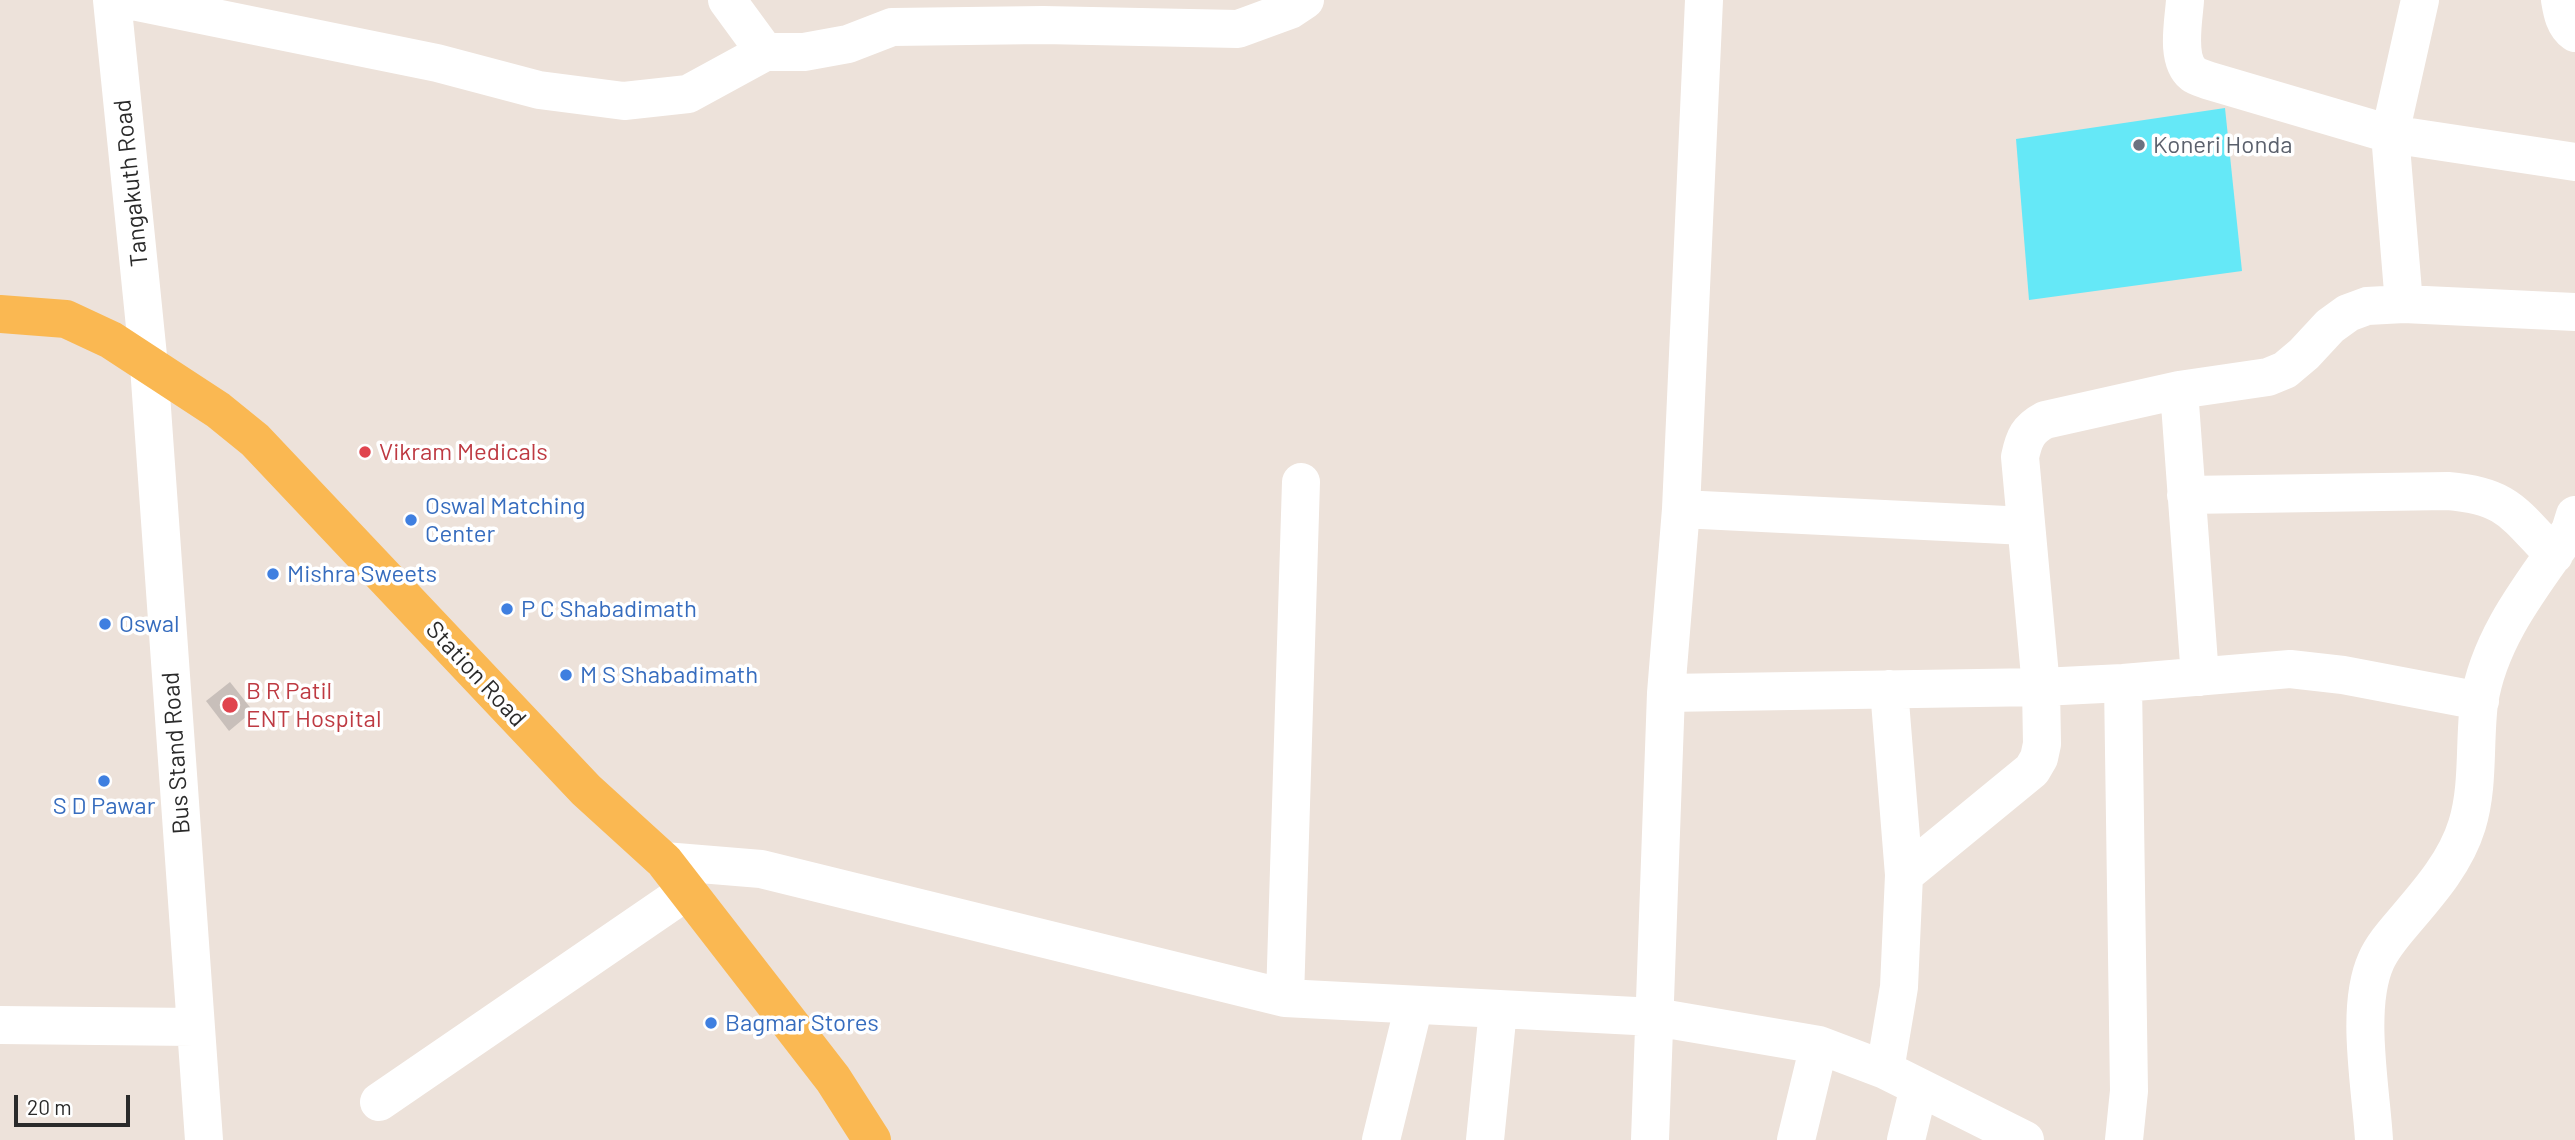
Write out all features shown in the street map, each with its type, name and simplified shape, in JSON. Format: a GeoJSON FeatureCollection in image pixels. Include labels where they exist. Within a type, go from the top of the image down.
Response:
{"type":"FeatureCollection","features":[{"type":"Feature","properties":{"kind":"main road","name":"Station Road"},"geometry":{"type":"LineString","coordinates":[[0,314],[66,320],[111,340],[218,410],[255,440],[586,790],[664,861],[833,1079],[872,1140]]}},
{"type":"Feature","properties":{"kind":"street","name":"Tangakuth Road"},"geometry":{"type":"LineString","coordinates":[[112,0],[149,366]]}},
{"type":"Feature","properties":{"kind":"street"},"geometry":{"type":"LineString","coordinates":[[127,0],[437,63],[539,90],[624,101],[688,94],[765,52],[804,52],[848,44],[898,13],[1043,25],[1226,15],[1238,29],[1290,10],[1305,0]]}},
{"type":"Feature","properties":{"kind":"street"},"geometry":{"type":"LineString","coordinates":[[727,0],[765,52]]}},
{"type":"Feature","properties":{"kind":"street"},"geometry":{"type":"LineString","coordinates":[[1650,1140],[1667,693],[1681,509],[1704,0]]}},
{"type":"Feature","properties":{"kind":"street"},"geometry":{"type":"LineString","coordinates":[[2185,0],[2183,48],[2185,62],[2193,74],[2390,134],[2575,162]]}},
{"type":"Feature","properties":{"kind":"street"},"geometry":{"type":"LineString","coordinates":[[2403,304],[2390,134],[2420,0]]}},
{"type":"Feature","properties":{"kind":"street"},"geometry":{"type":"LineString","coordinates":[[2560,0],[2564,19],[2569,29],[2575,33]]}},
{"type":"Feature","properties":{"kind":"street"},"geometry":{"type":"LineString","coordinates":[[1904,875],[2032,770],[2039,758],[2042,744],[2041,687],[2020,457],[2024,440],[2031,428],[2045,420],[2179,390],[2268,377],[2285,370],[2330,326],[2348,313],[2367,306],[2403,304],[2575,312]]}},
{"type":"Feature","properties":{"kind":"street","name":"Bus Stand Road"},"geometry":{"type":"LineString","coordinates":[[149,366],[204,1140]]}},
{"type":"Feature","properties":{"kind":"street"},"geometry":{"type":"LineString","coordinates":[[2179,390],[2200,677]]}},
{"type":"Feature","properties":{"kind":"street"},"geometry":{"type":"LineString","coordinates":[[1284,998],[1301,482]]}},
{"type":"Feature","properties":{"kind":"street"},"geometry":{"type":"LineString","coordinates":[[2186,495],[2448,491],[2476,493],[2494,499],[2508,508],[2554,555]]}},
{"type":"Feature","properties":{"kind":"street"},"geometry":{"type":"LineString","coordinates":[[1681,509],[2026,526]]}},
{"type":"Feature","properties":{"kind":"street"},"geometry":{"type":"LineString","coordinates":[[2373,1133],[2365,1020],[2368,982],[2376,959],[2388,941],[2425,897],[2455,855],[2467,824],[2473,795],[2480,701],[2495,652],[2508,621],[2570,531],[2575,515]]}},
{"type":"Feature","properties":{"kind":"street"},"geometry":{"type":"LineString","coordinates":[[1667,693],[2041,687],[2290,669],[2343,674],[2480,701]]}},
{"type":"Feature","properties":{"kind":"street"},"geometry":{"type":"LineString","coordinates":[[2123,683],[2126,1127]]}},
{"type":"Feature","properties":{"kind":"street"},"geometry":{"type":"LineString","coordinates":[[1885,1070],[1899,987],[1904,875],[1889,689]]}},
{"type":"Feature","properties":{"kind":"street"},"geometry":{"type":"LineString","coordinates":[[664,861],[761,869],[1284,998],[1655,1017],[1819,1045],[1885,1070],[2025,1140]]}},
{"type":"Feature","properties":{"kind":"street"},"geometry":{"type":"LineString","coordinates":[[379,1102],[687,891]]}},
{"type":"Feature","properties":{"kind":"street"},"geometry":{"type":"LineString","coordinates":[[1381,1140],[1414,1005]]}},
{"type":"Feature","properties":{"kind":"street"},"geometry":{"type":"LineString","coordinates":[[1485,1140],[1498,1010]]}},
{"type":"Feature","properties":{"kind":"street"},"geometry":{"type":"LineString","coordinates":[[0,1025],[195,1027]]}},
{"type":"Feature","properties":{"kind":"street"},"geometry":{"type":"LineString","coordinates":[[1796,1140],[1819,1045]]}},
{"type":"Feature","properties":{"kind":"street"},"geometry":{"type":"LineString","coordinates":[[1906,1140],[1919,1087]]}},
{"type":"Feature","properties":{"kind":"water"},"geometry":{"type":"Polygon","coordinates":[[[2225,108],[2242,271],[2029,300],[2016,139],[2225,108]]]}},
{"type":"Feature","properties":{"kind":"building"},"geometry":{"type":"Polygon","coordinates":[[[230,682],[253,711],[229,731],[206,701],[230,682]]]}},
{"type":"Feature","properties":{"kind":"place","name":"Koneri Honda"},"geometry":{"type":"Point","coordinates":[2139,145]}},
{"type":"Feature","properties":{"kind":"place","name":"Vikram Medicals"},"geometry":{"type":"Point","coordinates":[365,452]}},
{"type":"Feature","properties":{"kind":"place","name":"Oswal Matching Center"},"geometry":{"type":"Point","coordinates":[411,520]}},
{"type":"Feature","properties":{"kind":"place","name":"Mishra Sweets"},"geometry":{"type":"Point","coordinates":[273,574]}},
{"type":"Feature","properties":{"kind":"place","name":"P C Shabadimath"},"geometry":{"type":"Point","coordinates":[507,609]}},
{"type":"Feature","properties":{"kind":"place","name":"Oswal"},"geometry":{"type":"Point","coordinates":[105,624]}},
{"type":"Feature","properties":{"kind":"place","name":"M S Shabadimath"},"geometry":{"type":"Point","coordinates":[566,675]}},
{"type":"Feature","properties":{"kind":"place","name":"B R Patil ENT Hospital"},"geometry":{"type":"Point","coordinates":[230,705]}},
{"type":"Feature","properties":{"kind":"place","name":"S D Pawar"},"geometry":{"type":"Point","coordinates":[104,781]}},
{"type":"Feature","properties":{"kind":"place","name":"Bagmar Stores"},"geometry":{"type":"Point","coordinates":[711,1023]}}]}
